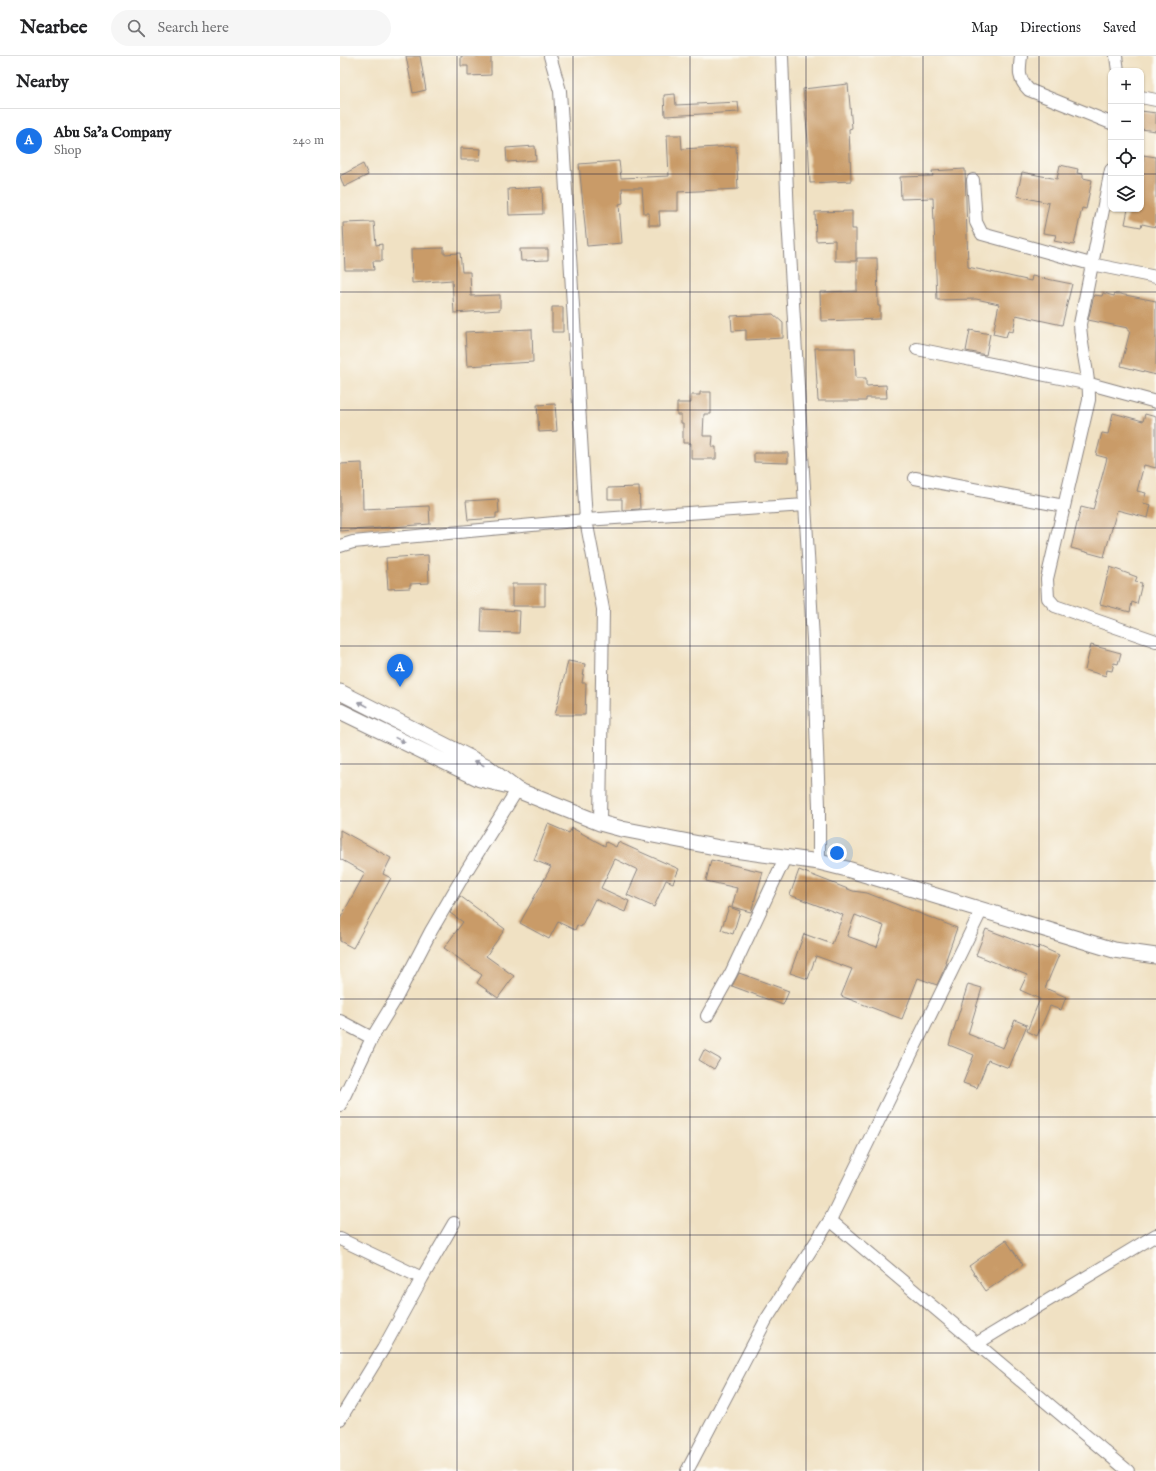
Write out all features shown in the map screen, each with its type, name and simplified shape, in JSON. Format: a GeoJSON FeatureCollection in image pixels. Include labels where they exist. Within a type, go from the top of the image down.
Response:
{"type":"FeatureCollection","features":[{"type":"Feature","properties":{"kind":"street"},"geometry":{"type":"LineString","coordinates":[[550,56],[560,91],[586,520],[603,609],[600,823]]}},
{"type":"Feature","properties":{"kind":"street"},"geometry":{"type":"LineString","coordinates":[[782,56],[788,227],[813,639],[819,806],[819,862]]}},
{"type":"Feature","properties":{"kind":"street"},"geometry":{"type":"LineString","coordinates":[[1021,56],[1021,82],[1029,90],[1108,122]]}},
{"type":"Feature","properties":{"kind":"street"},"geometry":{"type":"LineString","coordinates":[[1116,56],[1118,68]]}},
{"type":"Feature","properties":{"kind":"street"},"geometry":{"type":"LineString","coordinates":[[1144,98],[1156,100]]}},
{"type":"Feature","properties":{"kind":"street"},"geometry":{"type":"LineString","coordinates":[[1110,176],[1080,324],[1081,347],[1090,384],[1089,400],[1047,580],[1048,598],[1055,606],[1156,640]]}},
{"type":"Feature","properties":{"kind":"street"},"geometry":{"type":"LineString","coordinates":[[973,180],[976,222],[982,234],[1091,264],[1156,277]]}},
{"type":"Feature","properties":{"kind":"street"},"geometry":{"type":"LineString","coordinates":[[917,349],[1090,384],[1156,402]]}},
{"type":"Feature","properties":{"kind":"street"},"geometry":{"type":"LineString","coordinates":[[915,478],[1064,506]]}},
{"type":"Feature","properties":{"kind":"street"},"geometry":{"type":"LineString","coordinates":[[340,546],[353,542],[586,520],[805,505]]}},
{"type":"Feature","properties":{"kind":"street"},"geometry":{"type":"LineString","coordinates":[[340,692],[486,766],[514,788]]}},
{"type":"Feature","properties":{"kind":"street"},"geometry":{"type":"LineString","coordinates":[[340,711],[480,779],[514,788],[600,823],[622,829],[720,848],[819,862],[847,869],[1114,950],[1156,956]]}},
{"type":"Feature","properties":{"kind":"street"},"geometry":{"type":"LineString","coordinates":[[340,1104],[372,1038],[514,788]]}},
{"type":"Feature","properties":{"kind":"street"},"geometry":{"type":"LineString","coordinates":[[707,1016],[731,973],[784,858]]}},
{"type":"Feature","properties":{"kind":"street"},"geometry":{"type":"LineString","coordinates":[[687,1471],[766,1320],[830,1220],[982,910]]}},
{"type":"Feature","properties":{"kind":"street"},"geometry":{"type":"LineString","coordinates":[[340,1021],[372,1038]]}},
{"type":"Feature","properties":{"kind":"street"},"geometry":{"type":"LineString","coordinates":[[830,1220],[1128,1471]]}},
{"type":"Feature","properties":{"kind":"street"},"geometry":{"type":"LineString","coordinates":[[340,1419],[383,1350],[454,1223]]}},
{"type":"Feature","properties":{"kind":"street"},"geometry":{"type":"LineString","coordinates":[[976,1344],[1156,1235]]}},
{"type":"Feature","properties":{"kind":"street"},"geometry":{"type":"LineString","coordinates":[[340,1239],[422,1278]]}},
{"type":"Feature","properties":{"kind":"building"},"geometry":{"type":"Polygon","coordinates":[[[406,56],[420,56],[426,90],[413,93],[406,56]]]}},
{"type":"Feature","properties":{"kind":"building"},"geometry":{"type":"Polygon","coordinates":[[[461,56],[491,56],[491,75],[468,76],[468,66],[461,66],[461,56]]]}},
{"type":"Feature","properties":{"kind":"building"},"geometry":{"type":"Polygon","coordinates":[[[848,84],[852,128],[849,129],[851,181],[810,183],[803,89],[848,84]]]}},
{"type":"Feature","properties":{"kind":"building"},"geometry":{"type":"Polygon","coordinates":[[[675,94],[676,105],[738,102],[739,112],[665,116],[664,95],[675,94]]]}},
{"type":"Feature","properties":{"kind":"building"},"geometry":{"type":"Polygon","coordinates":[[[1144,111],[1156,113],[1156,131],[1144,129],[1144,111]]]}},
{"type":"Feature","properties":{"kind":"building"},"geometry":{"type":"Polygon","coordinates":[[[667,135],[681,135],[682,149],[736,146],[738,189],[678,192],[678,211],[659,211],[660,225],[649,225],[649,213],[644,213],[642,188],[622,188],[623,203],[619,204],[622,243],[587,246],[579,164],[619,161],[621,178],[669,176],[667,135]]]}},
{"type":"Feature","properties":{"kind":"building"},"geometry":{"type":"Polygon","coordinates":[[[535,146],[536,160],[507,162],[506,148],[535,146]]]}},
{"type":"Feature","properties":{"kind":"building"},"geometry":{"type":"Polygon","coordinates":[[[461,148],[481,149],[480,160],[461,160],[461,148]]]}},
{"type":"Feature","properties":{"kind":"building"},"geometry":{"type":"Polygon","coordinates":[[[1144,155],[1156,157],[1156,227],[1142,224],[1141,227],[1125,224],[1127,212],[1144,212],[1144,155]]]}},
{"type":"Feature","properties":{"kind":"building"},"geometry":{"type":"Polygon","coordinates":[[[363,164],[368,175],[344,187],[340,176],[363,164]]]}},
{"type":"Feature","properties":{"kind":"building"},"geometry":{"type":"Polygon","coordinates":[[[1060,165],[1078,169],[1077,173],[1083,174],[1083,178],[1092,180],[1086,209],[1082,208],[1074,245],[1054,241],[1056,235],[1043,233],[1049,203],[1017,196],[1022,172],[1057,179],[1060,165]]]}},
{"type":"Feature","properties":{"kind":"building"},"geometry":{"type":"Polygon","coordinates":[[[965,169],[968,267],[1031,281],[1032,276],[1072,284],[1062,325],[1016,315],[1013,332],[1008,331],[1006,337],[993,334],[999,304],[976,299],[937,300],[933,198],[901,199],[900,177],[933,176],[932,171],[965,169]]]}},
{"type":"Feature","properties":{"kind":"building"},"geometry":{"type":"Polygon","coordinates":[[[542,187],[543,214],[509,215],[508,189],[542,187]]]}},
{"type":"Feature","properties":{"kind":"building"},"geometry":{"type":"Polygon","coordinates":[[[852,211],[852,229],[856,229],[856,261],[835,261],[835,240],[816,241],[815,212],[852,211]]]}},
{"type":"Feature","properties":{"kind":"building"},"geometry":{"type":"Polygon","coordinates":[[[374,222],[376,245],[382,244],[382,261],[373,261],[374,270],[345,270],[343,223],[374,222]]]}},
{"type":"Feature","properties":{"kind":"building"},"geometry":{"type":"Polygon","coordinates":[[[444,248],[444,254],[460,253],[462,272],[470,272],[471,296],[500,295],[500,310],[454,313],[452,280],[412,283],[411,249],[444,248]]]}},
{"type":"Feature","properties":{"kind":"building"},"geometry":{"type":"Polygon","coordinates":[[[520,249],[548,249],[548,260],[521,261],[520,249]]]}},
{"type":"Feature","properties":{"kind":"building"},"geometry":{"type":"Polygon","coordinates":[[[857,258],[877,258],[878,306],[880,306],[880,319],[821,321],[820,292],[857,291],[857,258]]]}},
{"type":"Feature","properties":{"kind":"building"},"geometry":{"type":"Polygon","coordinates":[[[1103,293],[1114,296],[1115,294],[1120,294],[1156,301],[1156,375],[1121,366],[1130,331],[1128,331],[1128,328],[1088,320],[1094,295],[1102,296],[1103,293]]]}},
{"type":"Feature","properties":{"kind":"building"},"geometry":{"type":"Polygon","coordinates":[[[552,307],[563,307],[563,332],[552,332],[552,307]]]}},
{"type":"Feature","properties":{"kind":"building"},"geometry":{"type":"Polygon","coordinates":[[[773,314],[783,323],[783,338],[746,340],[746,330],[732,331],[731,316],[773,314]]]}},
{"type":"Feature","properties":{"kind":"building"},"geometry":{"type":"Polygon","coordinates":[[[532,329],[533,362],[467,366],[465,332],[532,329]]]}},
{"type":"Feature","properties":{"kind":"building"},"geometry":{"type":"Polygon","coordinates":[[[970,330],[990,334],[986,355],[966,351],[970,330]]]}},
{"type":"Feature","properties":{"kind":"building"},"geometry":{"type":"Polygon","coordinates":[[[815,348],[855,348],[856,378],[866,378],[866,386],[886,385],[887,398],[866,398],[866,401],[818,401],[815,348]]]}},
{"type":"Feature","properties":{"kind":"building"},"geometry":{"type":"Polygon","coordinates":[[[700,392],[711,392],[711,414],[704,414],[703,436],[713,436],[712,447],[716,447],[716,459],[691,459],[691,443],[683,443],[683,423],[681,423],[681,415],[677,415],[677,403],[691,403],[691,395],[700,395],[700,392]]]}},
{"type":"Feature","properties":{"kind":"building"},"geometry":{"type":"Polygon","coordinates":[[[555,404],[557,431],[539,432],[537,405],[555,404]]]}},
{"type":"Feature","properties":{"kind":"building"},"geometry":{"type":"Polygon","coordinates":[[[1113,413],[1143,421],[1145,414],[1156,417],[1156,468],[1144,465],[1137,491],[1146,493],[1143,503],[1151,505],[1148,518],[1117,510],[1104,557],[1071,548],[1081,507],[1093,510],[1107,458],[1096,455],[1102,433],[1108,434],[1113,413]]]}},
{"type":"Feature","properties":{"kind":"building"},"geometry":{"type":"Polygon","coordinates":[[[754,453],[788,453],[788,463],[754,462],[754,453]]]}},
{"type":"Feature","properties":{"kind":"building"},"geometry":{"type":"Polygon","coordinates":[[[362,463],[363,509],[429,506],[430,524],[340,531],[340,464],[362,463]]]}},
{"type":"Feature","properties":{"kind":"building"},"geometry":{"type":"Polygon","coordinates":[[[639,487],[640,509],[622,510],[622,499],[608,499],[608,488],[639,487]]]}},
{"type":"Feature","properties":{"kind":"building"},"geometry":{"type":"Polygon","coordinates":[[[498,499],[499,513],[496,513],[496,518],[468,520],[466,501],[498,499]]]}},
{"type":"Feature","properties":{"kind":"building"},"geometry":{"type":"Polygon","coordinates":[[[428,555],[429,583],[410,584],[410,588],[388,589],[386,558],[428,555]]]}},
{"type":"Feature","properties":{"kind":"building"},"geometry":{"type":"Polygon","coordinates":[[[1110,567],[1137,577],[1135,582],[1142,583],[1137,604],[1132,602],[1130,612],[1100,604],[1110,567]]]}},
{"type":"Feature","properties":{"kind":"building"},"geometry":{"type":"Polygon","coordinates":[[[512,584],[545,584],[545,606],[512,606],[512,584]]]}},
{"type":"Feature","properties":{"kind":"building"},"geometry":{"type":"Polygon","coordinates":[[[482,609],[520,611],[519,633],[481,632],[482,609]]]}},
{"type":"Feature","properties":{"kind":"building"},"geometry":{"type":"Polygon","coordinates":[[[1091,645],[1121,653],[1118,664],[1114,663],[1112,671],[1107,670],[1106,676],[1085,670],[1091,645]]]}},
{"type":"Feature","properties":{"kind":"building"},"geometry":{"type":"Polygon","coordinates":[[[568,661],[585,664],[582,683],[586,683],[585,715],[555,715],[568,661]]]}},
{"type":"Feature","properties":{"kind":"building"},"geometry":{"type":"Polygon","coordinates":[[[548,824],[569,833],[572,828],[605,846],[606,842],[616,847],[618,842],[679,869],[673,883],[666,880],[654,907],[627,895],[638,870],[615,859],[601,888],[629,901],[625,912],[595,899],[581,927],[577,925],[575,930],[558,922],[549,939],[520,923],[551,867],[534,860],[548,824]]]}},
{"type":"Feature","properties":{"kind":"building"},"geometry":{"type":"Polygon","coordinates":[[[340,830],[391,858],[383,874],[391,878],[353,948],[340,941],[340,919],[365,873],[340,859],[340,830]]]}},
{"type":"Feature","properties":{"kind":"building"},"geometry":{"type":"Polygon","coordinates":[[[711,860],[763,872],[751,912],[732,907],[737,888],[706,881],[711,860]]]}},
{"type":"Feature","properties":{"kind":"building"},"geometry":{"type":"Polygon","coordinates":[[[799,870],[853,891],[867,893],[957,928],[945,962],[947,963],[937,985],[918,978],[902,1019],[841,996],[852,969],[816,956],[808,979],[790,973],[804,934],[832,944],[843,915],[790,895],[799,870]],[[855,915],[847,936],[877,947],[884,926],[855,915]]]}},
{"type":"Feature","properties":{"kind":"building"},"geometry":{"type":"Polygon","coordinates":[[[460,896],[505,929],[486,956],[514,976],[498,998],[477,983],[482,975],[444,948],[463,922],[450,913],[460,896]]]}},
{"type":"Feature","properties":{"kind":"building"},"geometry":{"type":"Polygon","coordinates":[[[729,907],[740,911],[733,934],[721,930],[729,907]]]}},
{"type":"Feature","properties":{"kind":"building"},"geometry":{"type":"Polygon","coordinates":[[[986,929],[1038,949],[1039,946],[1059,955],[1045,988],[1066,997],[1061,1010],[1050,1006],[1037,1036],[1027,1031],[1040,999],[1020,990],[1027,975],[976,955],[986,929]]]}},
{"type":"Feature","properties":{"kind":"building"},"geometry":{"type":"Polygon","coordinates":[[[739,973],[789,991],[783,1005],[732,986],[739,973]]]}},
{"type":"Feature","properties":{"kind":"building"},"geometry":{"type":"Polygon","coordinates":[[[968,984],[982,988],[968,1034],[1003,1048],[1015,1020],[1027,1025],[1009,1068],[988,1060],[977,1088],[963,1083],[974,1055],[949,1045],[968,984]]]}},
{"type":"Feature","properties":{"kind":"building"},"geometry":{"type":"Polygon","coordinates":[[[704,1050],[720,1059],[714,1069],[699,1060],[704,1050]]]}},
{"type":"Feature","properties":{"kind":"building"},"geometry":{"type":"Polygon","coordinates":[[[1006,1240],[1023,1265],[986,1291],[969,1266],[1006,1240]]]}},
{"type":"Feature","properties":{"kind":"place","name":"Abu Sa’a Company"},"geometry":{"type":"Point","coordinates":[400,687]}}]}
